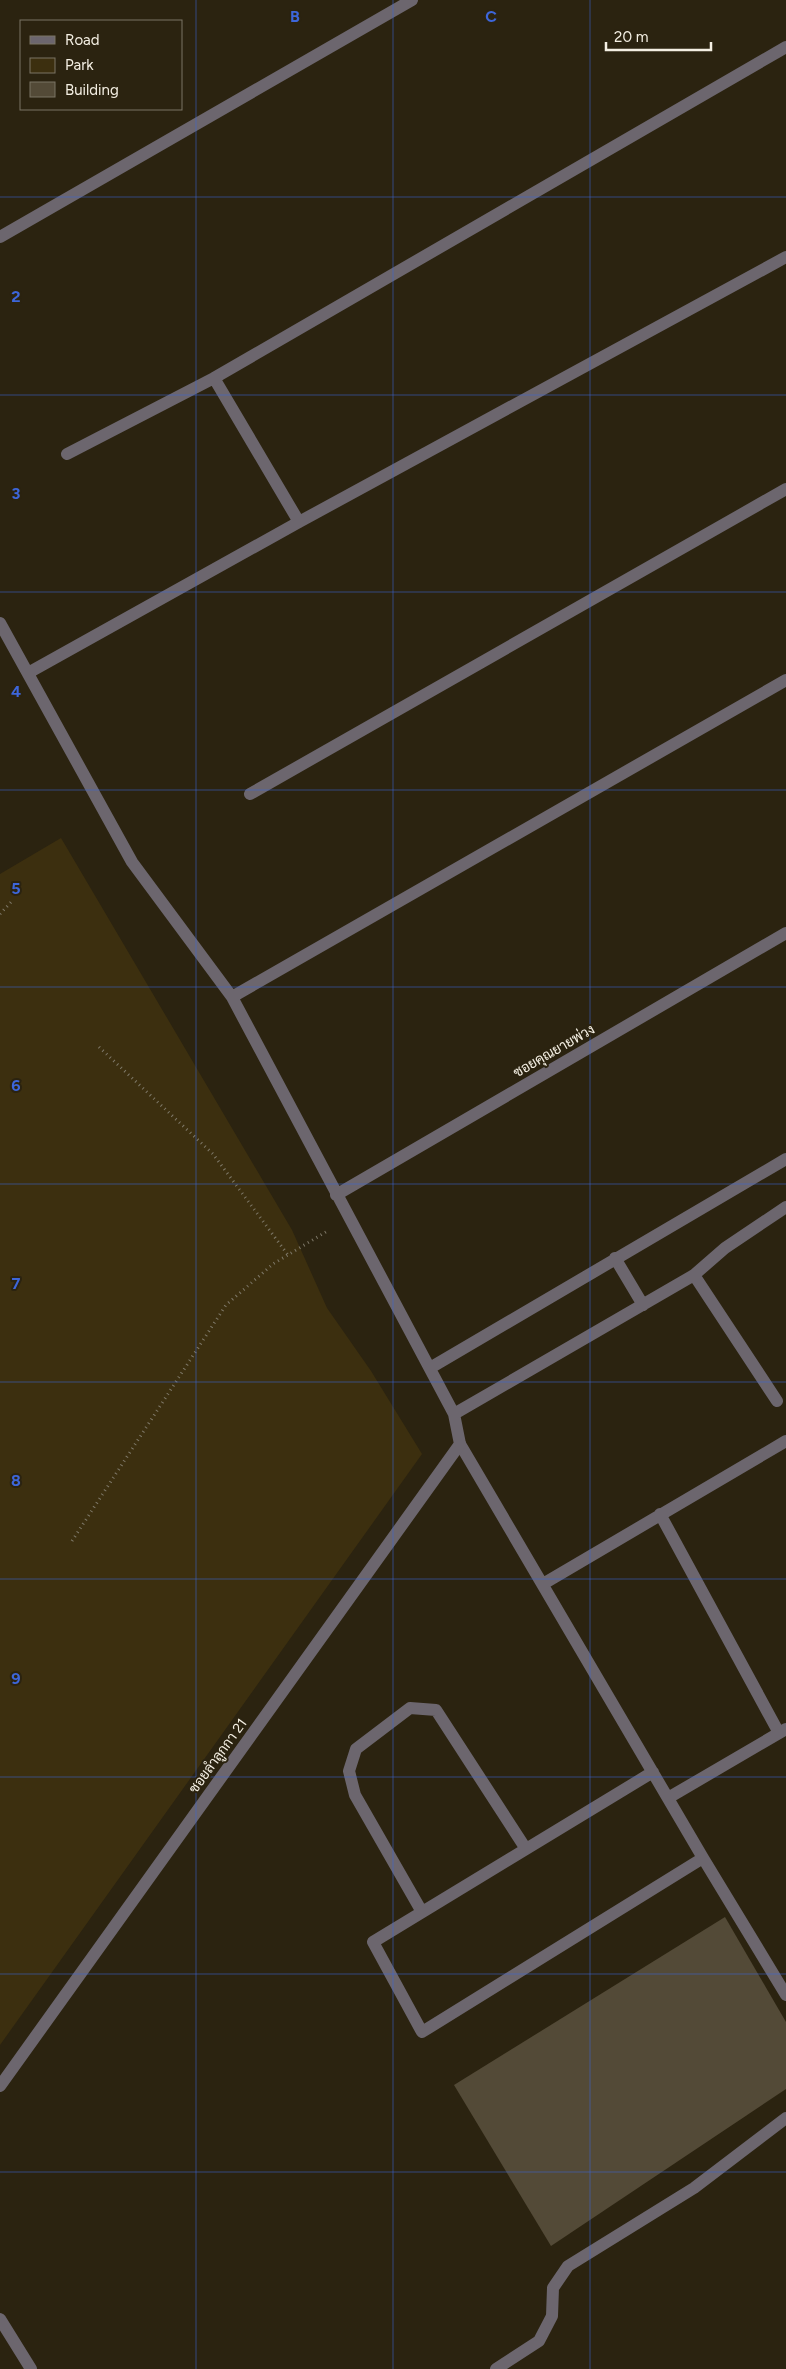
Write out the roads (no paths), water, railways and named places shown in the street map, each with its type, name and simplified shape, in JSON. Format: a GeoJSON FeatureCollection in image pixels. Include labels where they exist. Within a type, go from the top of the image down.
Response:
{"type":"FeatureCollection","features":[{"type":"Feature","properties":{"kind":"street"},"geometry":{"type":"LineString","coordinates":[[0,236],[412,0]]}},
{"type":"Feature","properties":{"kind":"street"},"geometry":{"type":"LineString","coordinates":[[67,454],[214,378],[786,48]]}},
{"type":"Feature","properties":{"kind":"street"},"geometry":{"type":"LineString","coordinates":[[28,673],[299,522],[786,258]]}},
{"type":"Feature","properties":{"kind":"street"},"geometry":{"type":"LineString","coordinates":[[214,378],[299,522]]}},
{"type":"Feature","properties":{"kind":"street"},"geometry":{"type":"LineString","coordinates":[[250,794],[786,490]]}},
{"type":"Feature","properties":{"kind":"street"},"geometry":{"type":"LineString","coordinates":[[0,623],[132,862],[232,997],[454,1414],[460,1444],[703,1858],[786,1995]]}},
{"type":"Feature","properties":{"kind":"street"},"geometry":{"type":"LineString","coordinates":[[232,997],[786,680]]}},
{"type":"Feature","properties":{"kind":"street","name":"ซอยคุณยายพ่วง"},"geometry":{"type":"LineString","coordinates":[[336,1195],[786,933]]}},
{"type":"Feature","properties":{"kind":"street"},"geometry":{"type":"LineString","coordinates":[[430,1368],[786,1159]]}},
{"type":"Feature","properties":{"kind":"street"},"geometry":{"type":"LineString","coordinates":[[454,1414],[694,1275],[725,1248],[786,1207]]}},
{"type":"Feature","properties":{"kind":"street"},"geometry":{"type":"LineString","coordinates":[[615,1258],[643,1305]]}},
{"type":"Feature","properties":{"kind":"street"},"geometry":{"type":"LineString","coordinates":[[694,1275],[777,1401]]}},
{"type":"Feature","properties":{"kind":"street"},"geometry":{"type":"LineString","coordinates":[[543,1584],[786,1441]]}},
{"type":"Feature","properties":{"kind":"street","name":"ซอยลำลูกกา 21"},"geometry":{"type":"LineString","coordinates":[[0,2086],[460,1444]]}},
{"type":"Feature","properties":{"kind":"street"},"geometry":{"type":"LineString","coordinates":[[660,1514],[783,1731],[668,1798]]}},
{"type":"Feature","properties":{"kind":"street"},"geometry":{"type":"LineString","coordinates":[[422,1912],[355,1795],[348,1771],[356,1749],[410,1708],[436,1710],[526,1849]]}},
{"type":"Feature","properties":{"kind":"street"},"geometry":{"type":"LineString","coordinates":[[653,1772],[373,1942],[422,2032],[703,1858]]}},
{"type":"Feature","properties":{"kind":"street"},"geometry":{"type":"LineString","coordinates":[[496,2369],[539,2341],[552,2316],[553,2288],[568,2266],[694,2188],[786,2118]]}},
{"type":"Feature","properties":{"kind":"street"},"geometry":{"type":"LineString","coordinates":[[0,2319],[31,2369]]}}]}
